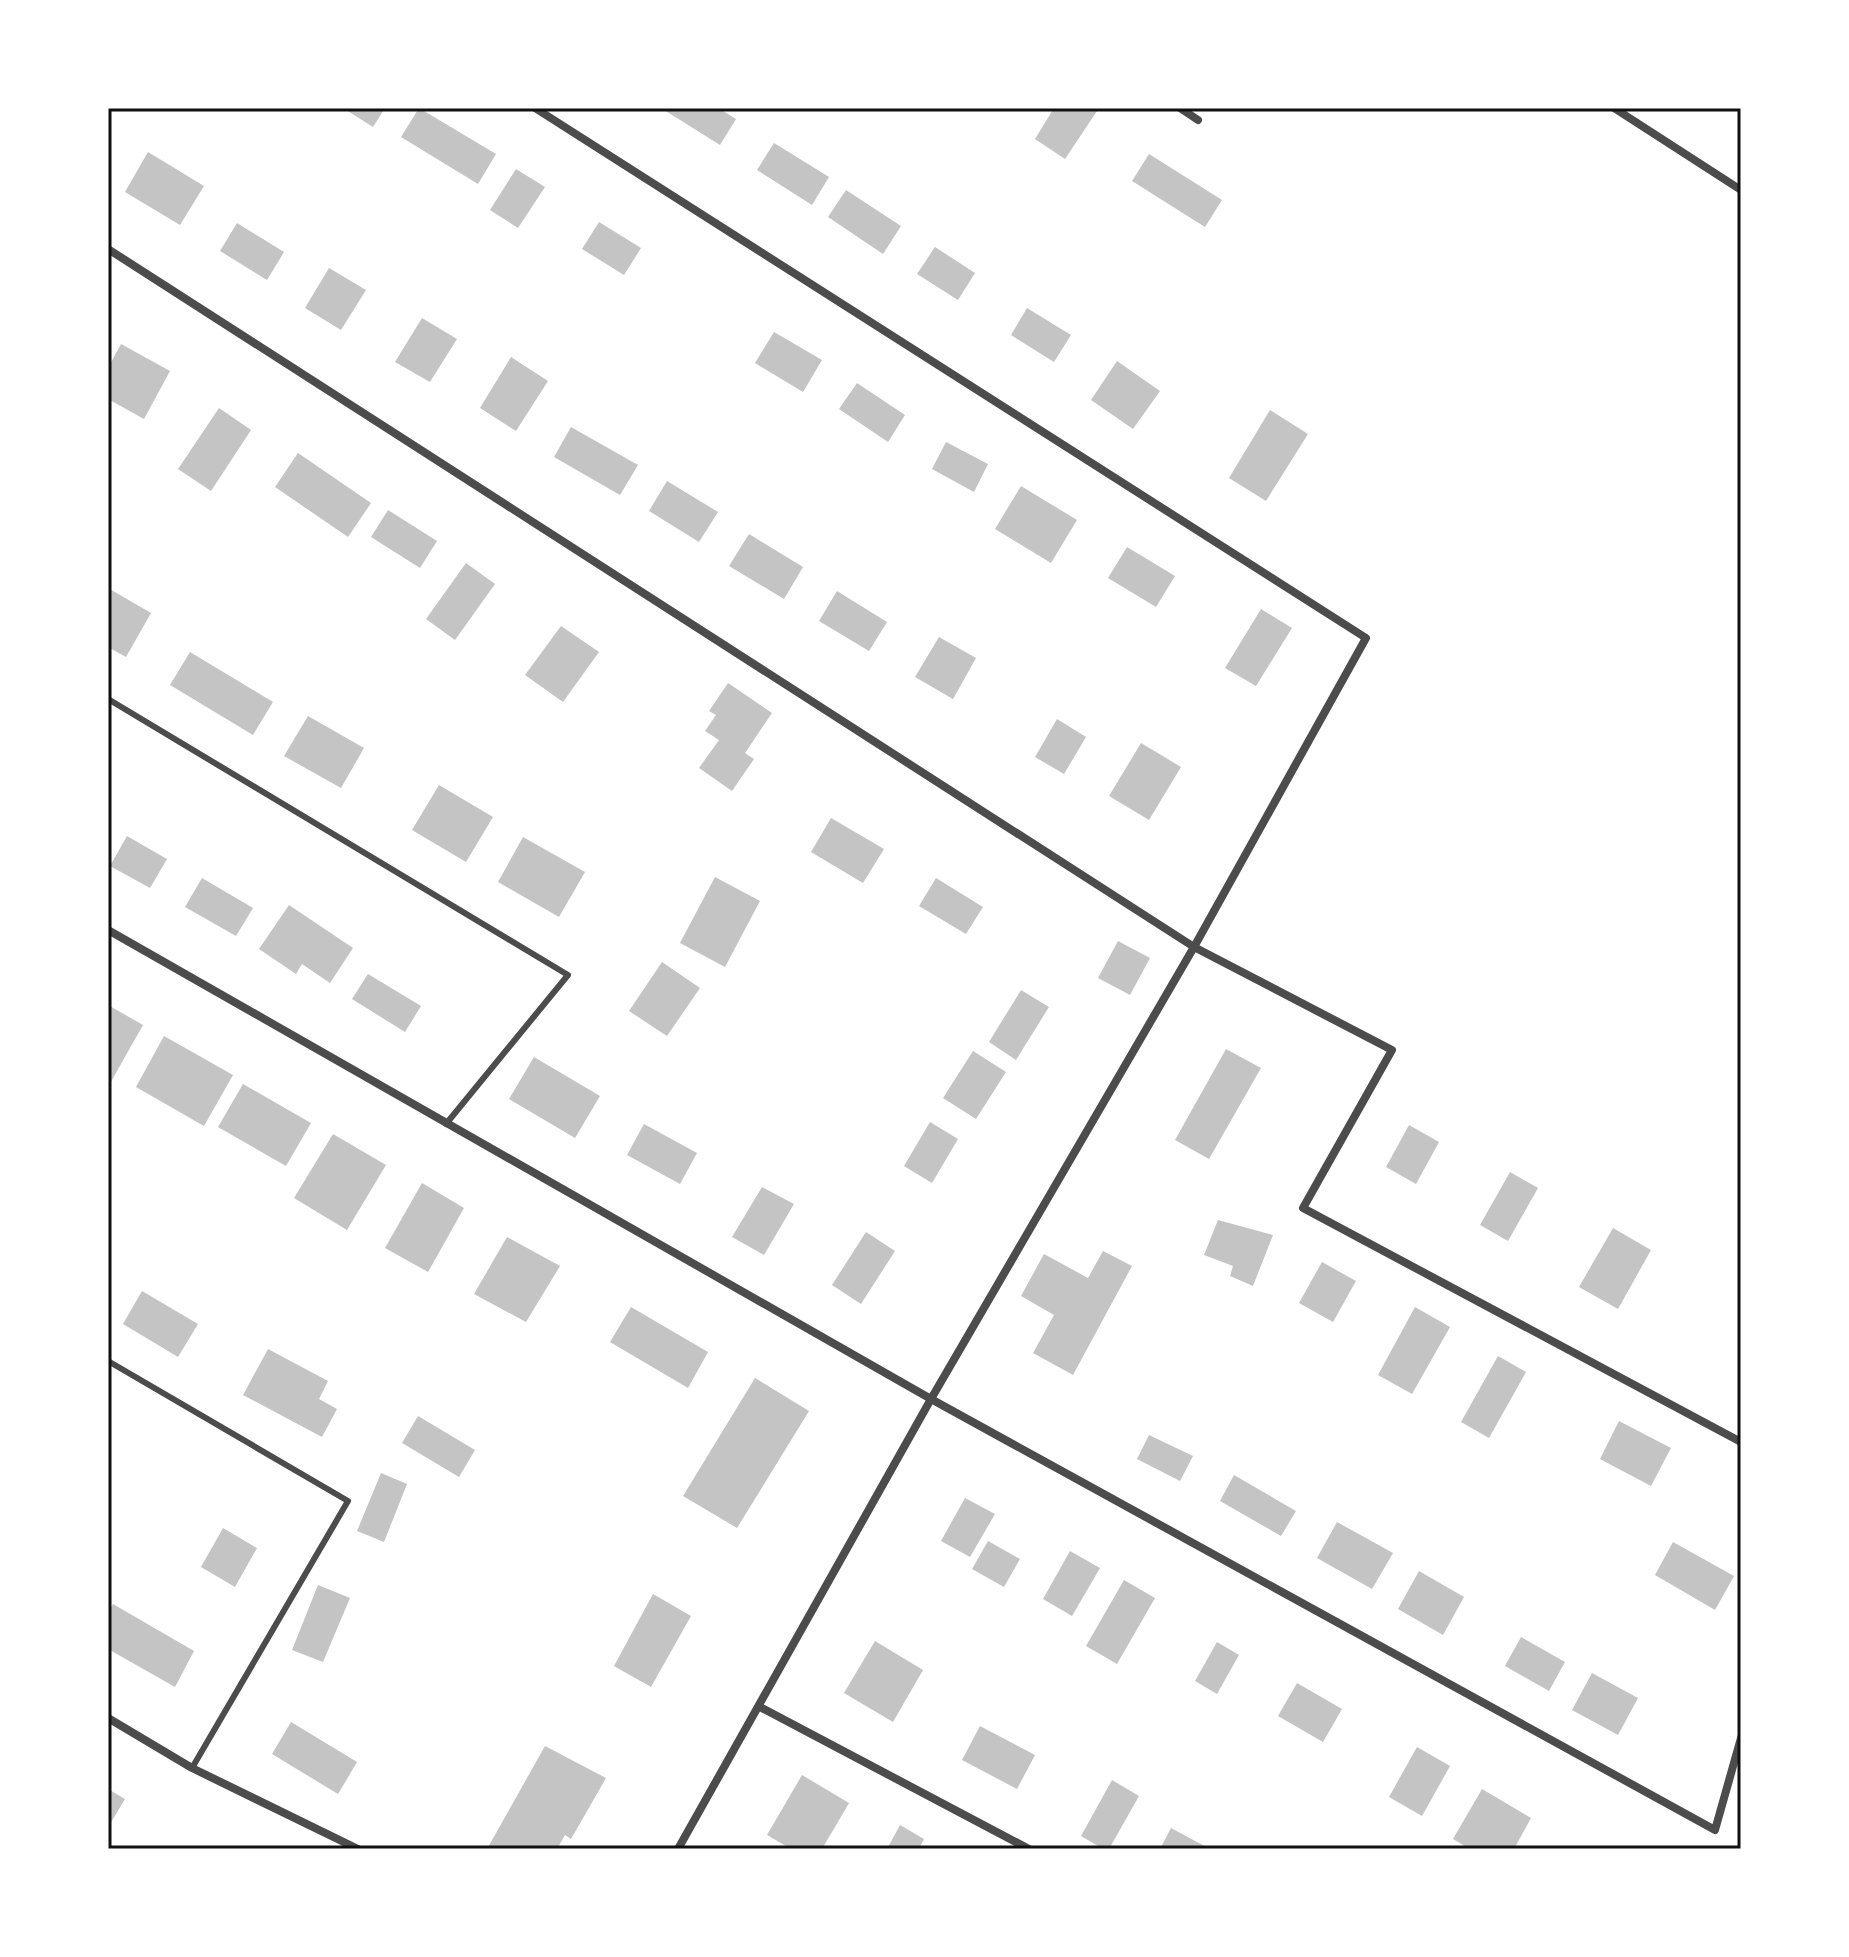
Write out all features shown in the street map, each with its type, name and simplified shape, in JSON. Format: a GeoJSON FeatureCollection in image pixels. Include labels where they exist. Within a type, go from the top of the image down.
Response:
{"type":"FeatureCollection","features":[{"type":"Feature","properties":{"kind":"street"},"geometry":{"type":"LineString","coordinates":[[535,108],[1366,638],[1194,947],[931,1399],[678,1849]]}},
{"type":"Feature","properties":{"kind":"street"},"geometry":{"type":"LineString","coordinates":[[1180,108],[1198,120]]}},
{"type":"Feature","properties":{"kind":"street"},"geometry":{"type":"LineString","coordinates":[[1614,108],[1741,190]]}},
{"type":"Feature","properties":{"kind":"street"},"geometry":{"type":"LineString","coordinates":[[108,249],[1194,947],[1392,1050],[1303,1208],[1741,1442]]}},
{"type":"Feature","properties":{"kind":"street"},"geometry":{"type":"LineString","coordinates":[[108,930],[931,1399],[1715,1830],[1741,1738]]}},
{"type":"Feature","properties":{"kind":"street"},"geometry":{"type":"LineString","coordinates":[[760,1707],[1029,1849]]}},
{"type":"Feature","properties":{"kind":"street"},"geometry":{"type":"LineString","coordinates":[[108,1718],[192,1768],[358,1849]]}},
{"type":"Feature","properties":{"kind":"lane"},"geometry":{"type":"LineString","coordinates":[[108,699],[568,975],[446,1124]]}},
{"type":"Feature","properties":{"kind":"lane"},"geometry":{"type":"LineString","coordinates":[[108,1361],[348,1501],[192,1768]]}},
{"type":"Feature","properties":{"kind":"building"},"geometry":{"type":"Polygon","coordinates":[[[343,108],[385,108],[373,127],[343,108]]]}},
{"type":"Feature","properties":{"kind":"building"},"geometry":{"type":"Polygon","coordinates":[[[419,108],[496,154],[478,184],[401,137],[419,108]]]}},
{"type":"Feature","properties":{"kind":"building"},"geometry":{"type":"Polygon","coordinates":[[[661,108],[718,108],[736,119],[720,145],[661,108]]]}},
{"type":"Feature","properties":{"kind":"building"},"geometry":{"type":"Polygon","coordinates":[[[1054,108],[1099,108],[1065,159],[1035,139],[1054,108]]]}},
{"type":"Feature","properties":{"kind":"building"},"geometry":{"type":"Polygon","coordinates":[[[774,143],[829,177],[812,205],[757,170],[774,143]]]}},
{"type":"Feature","properties":{"kind":"building"},"geometry":{"type":"Polygon","coordinates":[[[148,152],[204,186],[180,225],[125,192],[148,152]]]}},
{"type":"Feature","properties":{"kind":"building"},"geometry":{"type":"Polygon","coordinates":[[[1149,154],[1222,200],[1205,227],[1132,181],[1149,154]]]}},
{"type":"Feature","properties":{"kind":"building"},"geometry":{"type":"Polygon","coordinates":[[[516,169],[545,187],[518,228],[490,210],[516,169]]]}},
{"type":"Feature","properties":{"kind":"building"},"geometry":{"type":"Polygon","coordinates":[[[846,190],[901,226],[883,254],[828,217],[846,190]]]}},
{"type":"Feature","properties":{"kind":"building"},"geometry":{"type":"Polygon","coordinates":[[[599,222],[641,248],[624,275],[582,249],[599,222]]]}},
{"type":"Feature","properties":{"kind":"building"},"geometry":{"type":"Polygon","coordinates":[[[237,223],[284,252],[267,280],[220,251],[237,223]]]}},
{"type":"Feature","properties":{"kind":"building"},"geometry":{"type":"Polygon","coordinates":[[[935,247],[975,273],[958,300],[917,274],[935,247]]]}},
{"type":"Feature","properties":{"kind":"building"},"geometry":{"type":"Polygon","coordinates":[[[329,268],[366,290],[341,330],[305,308],[329,268]]]}},
{"type":"Feature","properties":{"kind":"building"},"geometry":{"type":"Polygon","coordinates":[[[1027,308],[1071,335],[1054,362],[1011,335],[1027,308]]]}},
{"type":"Feature","properties":{"kind":"building"},"geometry":{"type":"Polygon","coordinates":[[[422,318],[457,339],[430,382],[395,362],[422,318]]]}},
{"type":"Feature","properties":{"kind":"building"},"geometry":{"type":"Polygon","coordinates":[[[774,332],[822,360],[803,392],[755,363],[774,332]]]}},
{"type":"Feature","properties":{"kind":"building"},"geometry":{"type":"Polygon","coordinates":[[[121,344],[170,371],[144,419],[108,399],[108,368],[121,344]]]}},
{"type":"Feature","properties":{"kind":"building"},"geometry":{"type":"Polygon","coordinates":[[[511,357],[548,381],[516,431],[480,408],[511,357]]]}},
{"type":"Feature","properties":{"kind":"building"},"geometry":{"type":"Polygon","coordinates":[[[1117,361],[1160,391],[1133,429],[1091,400],[1117,361]]]}},
{"type":"Feature","properties":{"kind":"building"},"geometry":{"type":"Polygon","coordinates":[[[857,383],[905,415],[888,442],[839,409],[857,383]]]}},
{"type":"Feature","properties":{"kind":"building"},"geometry":{"type":"Polygon","coordinates":[[[219,408],[251,430],[211,491],[178,469],[219,408]]]}},
{"type":"Feature","properties":{"kind":"building"},"geometry":{"type":"Polygon","coordinates":[[[1270,410],[1308,434],[1266,501],[1229,478],[1270,410]]]}},
{"type":"Feature","properties":{"kind":"building"},"geometry":{"type":"Polygon","coordinates":[[[571,427],[638,465],[620,495],[554,457],[571,427]]]}},
{"type":"Feature","properties":{"kind":"building"},"geometry":{"type":"Polygon","coordinates":[[[946,442],[988,464],[974,492],[932,469],[946,442]]]}},
{"type":"Feature","properties":{"kind":"building"},"geometry":{"type":"Polygon","coordinates":[[[298,453],[371,503],[348,537],[275,487],[298,453]]]}},
{"type":"Feature","properties":{"kind":"building"},"geometry":{"type":"Polygon","coordinates":[[[667,481],[718,512],[699,542],[649,511],[667,481]]]}},
{"type":"Feature","properties":{"kind":"building"},"geometry":{"type":"Polygon","coordinates":[[[1021,486],[1077,520],[1051,563],[995,529],[1021,486]]]}},
{"type":"Feature","properties":{"kind":"building"},"geometry":{"type":"Polygon","coordinates":[[[388,510],[437,541],[420,568],[371,537],[388,510]]]}},
{"type":"Feature","properties":{"kind":"building"},"geometry":{"type":"Polygon","coordinates":[[[749,534],[803,567],[784,599],[729,566],[749,534]]]}},
{"type":"Feature","properties":{"kind":"building"},"geometry":{"type":"Polygon","coordinates":[[[1127,547],[1175,576],[1156,607],[1108,578],[1127,547]]]}},
{"type":"Feature","properties":{"kind":"building"},"geometry":{"type":"Polygon","coordinates":[[[466,563],[495,584],[455,640],[426,619],[466,563]]]}},
{"type":"Feature","properties":{"kind":"building"},"geometry":{"type":"Polygon","coordinates":[[[108,588],[151,613],[126,657],[108,647],[108,588]]]}},
{"type":"Feature","properties":{"kind":"building"},"geometry":{"type":"Polygon","coordinates":[[[837,591],[887,622],[869,651],[819,621],[837,591]]]}},
{"type":"Feature","properties":{"kind":"building"},"geometry":{"type":"Polygon","coordinates":[[[1261,609],[1292,628],[1256,686],[1225,668],[1261,609]]]}},
{"type":"Feature","properties":{"kind":"building"},"geometry":{"type":"Polygon","coordinates":[[[561,626],[599,652],[563,702],[525,675],[561,626]]]}},
{"type":"Feature","properties":{"kind":"building"},"geometry":{"type":"Polygon","coordinates":[[[939,637],[976,658],[953,699],[915,677],[939,637]]]}},
{"type":"Feature","properties":{"kind":"building"},"geometry":{"type":"Polygon","coordinates":[[[190,652],[273,702],[253,735],[170,685],[190,652]]]}},
{"type":"Feature","properties":{"kind":"building"},"geometry":{"type":"Polygon","coordinates":[[[728,683],[772,713],[745,753],[754,759],[732,791],[699,768],[719,740],[705,731],[716,715],[709,711],[728,683]]]}},
{"type":"Feature","properties":{"kind":"building"},"geometry":{"type":"Polygon","coordinates":[[[308,716],[364,748],[341,788],[284,756],[308,716]]]}},
{"type":"Feature","properties":{"kind":"building"},"geometry":{"type":"Polygon","coordinates":[[[1057,719],[1086,737],[1064,774],[1035,757],[1057,719]]]}},
{"type":"Feature","properties":{"kind":"building"},"geometry":{"type":"Polygon","coordinates":[[[1141,743],[1181,767],[1149,820],[1109,796],[1141,743]]]}},
{"type":"Feature","properties":{"kind":"building"},"geometry":{"type":"Polygon","coordinates":[[[439,785],[493,817],[466,862],[412,830],[439,785]]]}},
{"type":"Feature","properties":{"kind":"building"},"geometry":{"type":"Polygon","coordinates":[[[831,818],[884,849],[863,883],[811,852],[831,818]]]}},
{"type":"Feature","properties":{"kind":"building"},"geometry":{"type":"Polygon","coordinates":[[[127,836],[167,859],[150,888],[110,866],[127,836]]]}},
{"type":"Feature","properties":{"kind":"building"},"geometry":{"type":"Polygon","coordinates":[[[523,837],[585,872],[559,917],[498,882],[523,837]]]}},
{"type":"Feature","properties":{"kind":"building"},"geometry":{"type":"Polygon","coordinates":[[[715,877],[760,901],[725,967],[680,943],[715,877]]]}},
{"type":"Feature","properties":{"kind":"building"},"geometry":{"type":"Polygon","coordinates":[[[202,878],[253,908],[236,936],[185,907],[202,878]]]}},
{"type":"Feature","properties":{"kind":"building"},"geometry":{"type":"Polygon","coordinates":[[[936,878],[983,907],[966,934],[919,906],[936,878]]]}},
{"type":"Feature","properties":{"kind":"building"},"geometry":{"type":"Polygon","coordinates":[[[289,905],[353,948],[330,983],[302,964],[296,974],[259,949],[289,905]]]}},
{"type":"Feature","properties":{"kind":"building"},"geometry":{"type":"Polygon","coordinates":[[[1118,941],[1150,958],[1130,995],[1098,978],[1118,941]]]}},
{"type":"Feature","properties":{"kind":"building"},"geometry":{"type":"Polygon","coordinates":[[[662,962],[700,988],[667,1036],[629,1011],[662,962]]]}},
{"type":"Feature","properties":{"kind":"building"},"geometry":{"type":"Polygon","coordinates":[[[368,974],[421,1006],[405,1032],[352,999],[368,974]]]}},
{"type":"Feature","properties":{"kind":"building"},"geometry":{"type":"Polygon","coordinates":[[[1021,990],[1049,1007],[1016,1060],[989,1042],[1021,990]]]}},
{"type":"Feature","properties":{"kind":"building"},"geometry":{"type":"Polygon","coordinates":[[[108,1005],[143,1025],[108,1087],[108,1005]]]}},
{"type":"Feature","properties":{"kind":"building"},"geometry":{"type":"Polygon","coordinates":[[[164,1036],[233,1075],[204,1126],[136,1087],[164,1036]]]}},
{"type":"Feature","properties":{"kind":"building"},"geometry":{"type":"Polygon","coordinates":[[[1226,1049],[1261,1068],[1209,1159],[1175,1140],[1226,1049]]]}},
{"type":"Feature","properties":{"kind":"building"},"geometry":{"type":"Polygon","coordinates":[[[973,1051],[1006,1072],[976,1119],[943,1098],[973,1051]]]}},
{"type":"Feature","properties":{"kind":"building"},"geometry":{"type":"Polygon","coordinates":[[[534,1057],[600,1096],[575,1138],[509,1099],[534,1057]]]}},
{"type":"Feature","properties":{"kind":"building"},"geometry":{"type":"Polygon","coordinates":[[[243,1084],[311,1123],[286,1166],[218,1127],[243,1084]]]}},
{"type":"Feature","properties":{"kind":"building"},"geometry":{"type":"Polygon","coordinates":[[[930,1122],[958,1139],[932,1183],[904,1166],[930,1122]]]}},
{"type":"Feature","properties":{"kind":"building"},"geometry":{"type":"Polygon","coordinates":[[[644,1124],[697,1153],[680,1184],[627,1155],[644,1124]]]}},
{"type":"Feature","properties":{"kind":"building"},"geometry":{"type":"Polygon","coordinates":[[[1409,1125],[1439,1142],[1416,1184],[1386,1167],[1409,1125]]]}},
{"type":"Feature","properties":{"kind":"building"},"geometry":{"type":"Polygon","coordinates":[[[333,1134],[386,1165],[347,1230],[294,1198],[333,1134]]]}},
{"type":"Feature","properties":{"kind":"building"},"geometry":{"type":"Polygon","coordinates":[[[1510,1172],[1538,1188],[1508,1241],[1480,1225],[1510,1172]]]}},
{"type":"Feature","properties":{"kind":"building"},"geometry":{"type":"Polygon","coordinates":[[[422,1183],[464,1208],[428,1272],[385,1248],[422,1183]]]}},
{"type":"Feature","properties":{"kind":"building"},"geometry":{"type":"Polygon","coordinates":[[[762,1187],[794,1204],[764,1255],[732,1237],[762,1187]]]}},
{"type":"Feature","properties":{"kind":"building"},"geometry":{"type":"Polygon","coordinates":[[[1218,1220],[1273,1235],[1253,1286],[1230,1276],[1233,1266],[1204,1255],[1218,1220]]]}},
{"type":"Feature","properties":{"kind":"building"},"geometry":{"type":"Polygon","coordinates":[[[1613,1228],[1651,1250],[1618,1309],[1579,1287],[1613,1228]]]}},
{"type":"Feature","properties":{"kind":"building"},"geometry":{"type":"Polygon","coordinates":[[[866,1232],[895,1251],[861,1304],[832,1285],[866,1232]]]}},
{"type":"Feature","properties":{"kind":"building"},"geometry":{"type":"Polygon","coordinates":[[[507,1237],[560,1266],[526,1322],[474,1294],[507,1237]]]}},
{"type":"Feature","properties":{"kind":"building"},"geometry":{"type":"Polygon","coordinates":[[[1103,1251],[1132,1266],[1073,1375],[1033,1353],[1054,1315],[1021,1296],[1044,1254],[1088,1278],[1103,1251]]]}},
{"type":"Feature","properties":{"kind":"building"},"geometry":{"type":"Polygon","coordinates":[[[1322,1262],[1356,1281],[1333,1322],[1299,1303],[1322,1262]]]}},
{"type":"Feature","properties":{"kind":"building"},"geometry":{"type":"Polygon","coordinates":[[[142,1291],[198,1324],[178,1357],[123,1324],[142,1291]]]}},
{"type":"Feature","properties":{"kind":"building"},"geometry":{"type":"Polygon","coordinates":[[[631,1307],[708,1352],[688,1388],[610,1342],[631,1307]]]}},
{"type":"Feature","properties":{"kind":"building"},"geometry":{"type":"Polygon","coordinates":[[[1415,1307],[1450,1327],[1412,1394],[1378,1375],[1415,1307]]]}},
{"type":"Feature","properties":{"kind":"building"},"geometry":{"type":"Polygon","coordinates":[[[268,1349],[328,1381],[319,1399],[337,1409],[322,1437],[243,1395],[268,1349]]]}},
{"type":"Feature","properties":{"kind":"building"},"geometry":{"type":"Polygon","coordinates":[[[1498,1356],[1526,1372],[1489,1438],[1461,1422],[1498,1356]]]}},
{"type":"Feature","properties":{"kind":"building"},"geometry":{"type":"Polygon","coordinates":[[[755,1378],[809,1411],[737,1528],[683,1496],[755,1378]]]}},
{"type":"Feature","properties":{"kind":"building"},"geometry":{"type":"Polygon","coordinates":[[[418,1416],[475,1450],[459,1477],[402,1443],[418,1416]]]}},
{"type":"Feature","properties":{"kind":"building"},"geometry":{"type":"Polygon","coordinates":[[[1619,1421],[1671,1448],[1651,1486],[1600,1459],[1619,1421]]]}},
{"type":"Feature","properties":{"kind":"building"},"geometry":{"type":"Polygon","coordinates":[[[1149,1435],[1193,1456],[1180,1481],[1137,1459],[1149,1435]]]}},
{"type":"Feature","properties":{"kind":"building"},"geometry":{"type":"Polygon","coordinates":[[[381,1473],[407,1484],[384,1542],[357,1531],[381,1473]]]}},
{"type":"Feature","properties":{"kind":"building"},"geometry":{"type":"Polygon","coordinates":[[[1234,1475],[1296,1511],[1281,1536],[1220,1501],[1234,1475]]]}},
{"type":"Feature","properties":{"kind":"building"},"geometry":{"type":"Polygon","coordinates":[[[965,1498],[995,1514],[970,1557],[941,1541],[965,1498]]]}},
{"type":"Feature","properties":{"kind":"building"},"geometry":{"type":"Polygon","coordinates":[[[1337,1522],[1393,1553],[1372,1589],[1317,1558],[1337,1522]]]}},
{"type":"Feature","properties":{"kind":"building"},"geometry":{"type":"Polygon","coordinates":[[[223,1528],[257,1548],[235,1587],[201,1567],[223,1528]]]}},
{"type":"Feature","properties":{"kind":"building"},"geometry":{"type":"Polygon","coordinates":[[[988,1541],[1020,1559],[1004,1587],[972,1569],[988,1541]]]}},
{"type":"Feature","properties":{"kind":"building"},"geometry":{"type":"Polygon","coordinates":[[[1673,1542],[1734,1576],[1715,1610],[1655,1575],[1673,1542]]]}},
{"type":"Feature","properties":{"kind":"building"},"geometry":{"type":"Polygon","coordinates":[[[1070,1551],[1100,1568],[1072,1616],[1043,1599],[1070,1551]]]}},
{"type":"Feature","properties":{"kind":"building"},"geometry":{"type":"Polygon","coordinates":[[[1419,1571],[1464,1597],[1443,1635],[1398,1609],[1419,1571]]]}},
{"type":"Feature","properties":{"kind":"building"},"geometry":{"type":"Polygon","coordinates":[[[1124,1580],[1155,1598],[1117,1664],[1086,1646],[1124,1580]]]}},
{"type":"Feature","properties":{"kind":"building"},"geometry":{"type":"Polygon","coordinates":[[[318,1585],[350,1598],[323,1662],[292,1650],[318,1585]]]}},
{"type":"Feature","properties":{"kind":"building"},"geometry":{"type":"Polygon","coordinates":[[[653,1594],[691,1616],[651,1687],[614,1666],[653,1594]]]}},
{"type":"Feature","properties":{"kind":"building"},"geometry":{"type":"Polygon","coordinates":[[[113,1604],[194,1651],[175,1687],[108,1649],[108,1612],[113,1604]]]}},
{"type":"Feature","properties":{"kind":"building"},"geometry":{"type":"Polygon","coordinates":[[[1521,1637],[1565,1662],[1549,1691],[1505,1666],[1521,1637]]]}},
{"type":"Feature","properties":{"kind":"building"},"geometry":{"type":"Polygon","coordinates":[[[875,1641],[923,1670],[893,1722],[844,1693],[875,1641]]]}},
{"type":"Feature","properties":{"kind":"building"},"geometry":{"type":"Polygon","coordinates":[[[1217,1642],[1239,1655],[1217,1694],[1195,1681],[1217,1642]]]}},
{"type":"Feature","properties":{"kind":"building"},"geometry":{"type":"Polygon","coordinates":[[[1592,1673],[1638,1698],[1618,1735],[1572,1710],[1592,1673]]]}},
{"type":"Feature","properties":{"kind":"building"},"geometry":{"type":"Polygon","coordinates":[[[1297,1683],[1342,1709],[1323,1742],[1278,1716],[1297,1683]]]}},
{"type":"Feature","properties":{"kind":"building"},"geometry":{"type":"Polygon","coordinates":[[[291,1722],[357,1762],[338,1794],[272,1754],[291,1722]]]}},
{"type":"Feature","properties":{"kind":"building"},"geometry":{"type":"Polygon","coordinates":[[[980,1726],[1035,1755],[1017,1789],[962,1760],[980,1726]]]}},
{"type":"Feature","properties":{"kind":"building"},"geometry":{"type":"Polygon","coordinates":[[[545,1746],[606,1778],[571,1839],[565,1835],[557,1849],[487,1849],[545,1746]]]}},
{"type":"Feature","properties":{"kind":"building"},"geometry":{"type":"Polygon","coordinates":[[[1417,1747],[1450,1766],[1422,1816],[1389,1797],[1417,1747]]]}},
{"type":"Feature","properties":{"kind":"building"},"geometry":{"type":"Polygon","coordinates":[[[802,1775],[849,1803],[822,1849],[791,1849],[767,1835],[802,1775]]]}},
{"type":"Feature","properties":{"kind":"building"},"geometry":{"type":"Polygon","coordinates":[[[1112,1780],[1139,1796],[1109,1849],[1103,1849],[1081,1836],[1112,1780]]]}},
{"type":"Feature","properties":{"kind":"building"},"geometry":{"type":"Polygon","coordinates":[[[108,1789],[125,1799],[110,1824],[108,1823],[108,1789]]]}},
{"type":"Feature","properties":{"kind":"building"},"geometry":{"type":"Polygon","coordinates":[[[1482,1789],[1531,1818],[1514,1849],[1470,1849],[1453,1839],[1482,1789]]]}},
{"type":"Feature","properties":{"kind":"building"},"geometry":{"type":"Polygon","coordinates":[[[900,1825],[924,1839],[919,1849],[887,1849],[900,1825]]]}},
{"type":"Feature","properties":{"kind":"building"},"geometry":{"type":"Polygon","coordinates":[[[1171,1828],[1210,1849],[1160,1849],[1171,1828]]]}}]}
